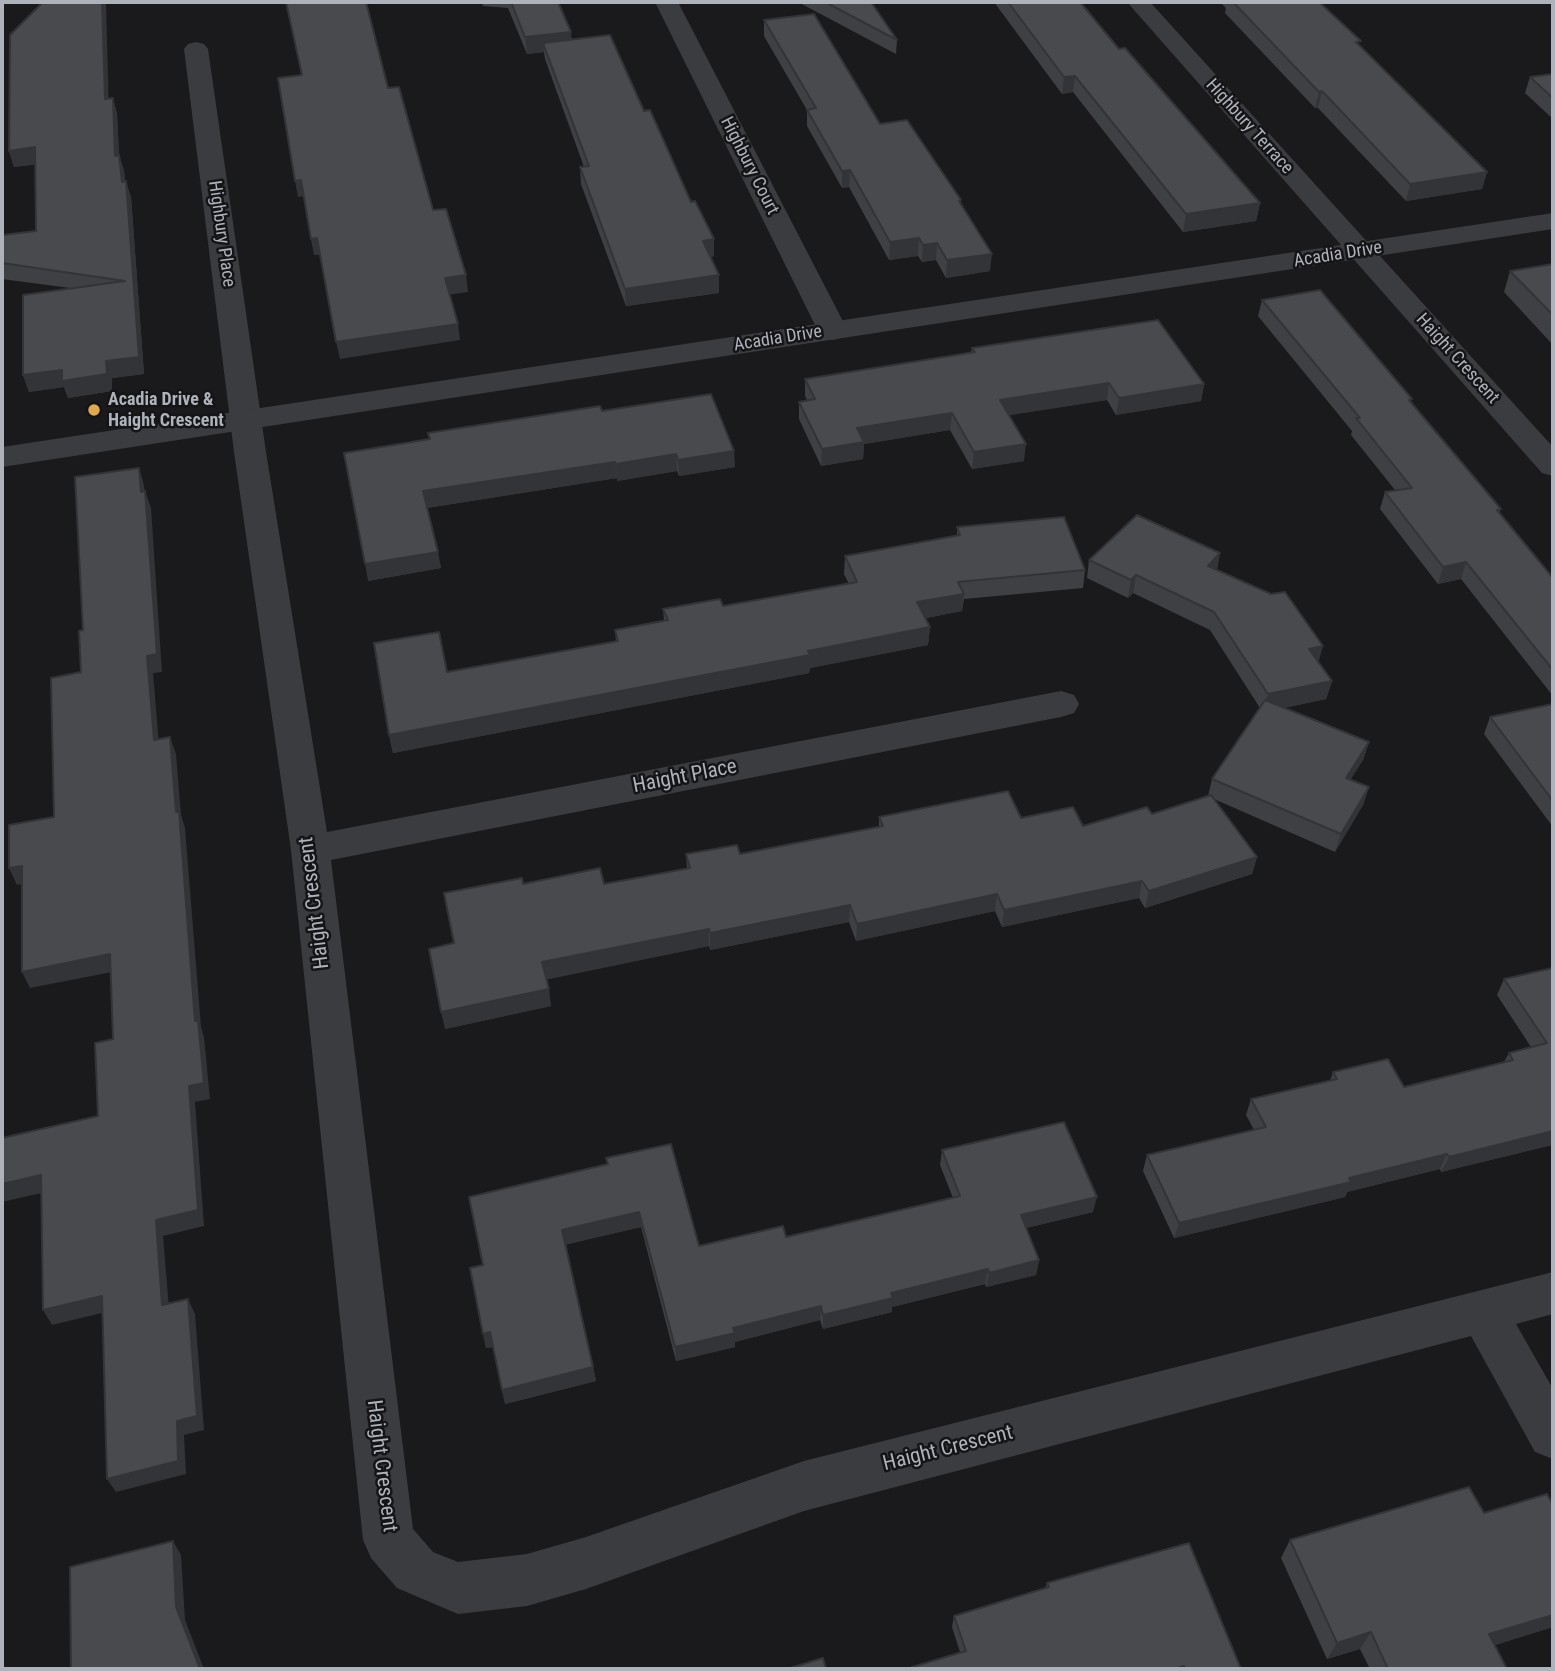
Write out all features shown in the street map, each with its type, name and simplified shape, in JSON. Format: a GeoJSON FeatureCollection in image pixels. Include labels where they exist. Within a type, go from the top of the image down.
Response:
{"type":"FeatureCollection","features":[{"type":"Feature","properties":{"kind":"street","name":"Highbury Court"},"geometry":{"type":"LineString","coordinates":[[666,2],[833,331]]}},
{"type":"Feature","properties":{"kind":"street","name":"Highbury Terrace"},"geometry":{"type":"LineString","coordinates":[[1138,2],[1361,252]]}},
{"type":"Feature","properties":{"kind":"street","name":"Highbury Place"},"geometry":{"type":"LineString","coordinates":[[196,49],[246,418]]}},
{"type":"Feature","properties":{"kind":"street","name":"Acadia Drive"},"geometry":{"type":"LineString","coordinates":[[2,457],[1553,221]]}},
{"type":"Feature","properties":{"kind":"street","name":"Haight Crescent"},"geometry":{"type":"LineString","coordinates":[[1361,252],[1553,466]]}},
{"type":"Feature","properties":{"kind":"street","name":"Haight Crescent"},"geometry":{"type":"LineString","coordinates":[[246,418],[310,850],[389,1540],[415,1570],[458,1588],[527,1580],[586,1563],[804,1486],[1553,1293]]}},
{"type":"Feature","properties":{"kind":"street","name":"Haight Place"},"geometry":{"type":"LineString","coordinates":[[310,850],[1061,704]]}},
{"type":"Feature","properties":{"kind":"street"},"geometry":{"type":"LineString","coordinates":[[1483,1312],[1553,1435]]}},
{"type":"Feature","properties":{"kind":"building"},"geometry":{"type":"Polygon","coordinates":[[[43,2],[102,2],[105,99],[113,98],[115,156],[119,155],[122,182],[126,181],[139,357],[106,361],[107,374],[62,381],[62,370],[23,375],[23,295],[125,281],[2,263],[2,235],[36,231],[35,147],[9,151],[10,35],[43,2]]]}},
{"type":"Feature","properties":{"kind":"building"},"geometry":{"type":"Polygon","coordinates":[[[286,2],[366,2],[388,88],[399,87],[433,210],[446,209],[466,275],[445,278],[458,324],[336,342],[317,238],[311,239],[301,180],[295,181],[278,78],[302,75],[286,2]]]}},
{"type":"Feature","properties":{"kind":"building"},"geometry":{"type":"Polygon","coordinates":[[[511,2],[558,2],[571,32],[525,37],[511,2]]]}},
{"type":"Feature","properties":{"kind":"building"},"geometry":{"type":"Polygon","coordinates":[[[825,2],[871,2],[897,40],[825,2]]]}},
{"type":"Feature","properties":{"kind":"building"},"geometry":{"type":"Polygon","coordinates":[[[1008,2],[1080,2],[1119,49],[1125,48],[1260,203],[1186,214],[1075,76],[1064,77],[1008,2]]]}},
{"type":"Feature","properties":{"kind":"building"},"geometry":{"type":"Polygon","coordinates":[[[1233,2],[1319,2],[1361,41],[1356,42],[1487,172],[1410,184],[1233,2]]]}},
{"type":"Feature","properties":{"kind":"building"},"geometry":{"type":"Polygon","coordinates":[[[814,14],[880,124],[907,120],[961,200],[959,201],[992,254],[947,260],[937,243],[923,245],[919,238],[890,242],[850,170],[842,171],[807,110],[816,108],[764,20],[814,14]]]}},
{"type":"Feature","properties":{"kind":"building"},"geometry":{"type":"Polygon","coordinates":[[[610,35],[644,111],[650,110],[691,202],[695,201],[714,239],[703,241],[719,275],[625,289],[580,167],[589,166],[543,43],[610,35]]]}},
{"type":"Feature","properties":{"kind":"building"},"geometry":{"type":"Polygon","coordinates":[[[1553,74],[1553,98],[1530,77],[1553,74]]]}},
{"type":"Feature","properties":{"kind":"building"},"geometry":{"type":"Polygon","coordinates":[[[1553,264],[1553,315],[1510,271],[1553,264]]]}},
{"type":"Feature","properties":{"kind":"building"},"geometry":{"type":"Polygon","coordinates":[[[1320,290],[1501,509],[1497,510],[1553,578],[1553,670],[1466,562],[1443,567],[1385,492],[1412,488],[1356,418],[1360,418],[1262,300],[1320,290]]]}},
{"type":"Feature","properties":{"kind":"building"},"geometry":{"type":"Polygon","coordinates":[[[1158,320],[1204,384],[1119,398],[1109,383],[1000,400],[1026,444],[974,452],[952,413],[857,428],[864,442],[822,449],[799,402],[815,399],[805,379],[975,352],[972,348],[1158,320]]]}},
{"type":"Feature","properties":{"kind":"building"},"geometry":{"type":"Polygon","coordinates":[[[711,394],[734,451],[678,460],[676,454],[423,491],[438,552],[365,564],[344,453],[430,439],[428,433],[600,406],[602,411],[711,394]]]}},
{"type":"Feature","properties":{"kind":"building"},"geometry":{"type":"Polygon","coordinates":[[[139,468],[141,492],[145,491],[157,654],[147,656],[154,740],[170,737],[176,812],[179,811],[195,1021],[198,1021],[204,1083],[189,1086],[198,1210],[156,1220],[162,1305],[188,1299],[197,1416],[177,1421],[178,1461],[107,1479],[102,1296],[43,1310],[41,1175],[2,1184],[2,1138],[98,1116],[95,1043],[113,1039],[110,954],[22,972],[22,866],[9,868],[9,825],[54,817],[51,678],[81,672],[79,631],[83,630],[75,477],[139,468]]]}},
{"type":"Feature","properties":{"kind":"building"},"geometry":{"type":"Polygon","coordinates":[[[1137,515],[1220,553],[1208,566],[1271,594],[1285,592],[1323,646],[1309,649],[1332,681],[1268,694],[1214,612],[1136,575],[1131,580],[1089,560],[1137,515]]]}},
{"type":"Feature","properties":{"kind":"building"},"geometry":{"type":"Polygon","coordinates":[[[1064,517],[1085,570],[958,582],[964,594],[917,602],[930,627],[808,651],[810,655],[389,735],[374,643],[439,632],[447,672],[618,641],[615,630],[668,620],[663,609],[720,599],[723,606],[857,582],[845,556],[960,535],[957,527],[1064,517]]]}},
{"type":"Feature","properties":{"kind":"building"},"geometry":{"type":"Polygon","coordinates":[[[1265,700],[1369,742],[1346,778],[1369,787],[1341,834],[1212,779],[1265,700]]]}},
{"type":"Feature","properties":{"kind":"building"},"geometry":{"type":"Polygon","coordinates":[[[1553,704],[1553,801],[1490,717],[1553,704]]]}},
{"type":"Feature","properties":{"kind":"building"},"geometry":{"type":"Polygon","coordinates":[[[1008,791],[1021,818],[1073,807],[1083,826],[1147,807],[1152,814],[1211,795],[1257,857],[1149,891],[1142,881],[1004,910],[997,894],[857,924],[850,905],[710,933],[709,929],[542,962],[549,989],[441,1012],[429,949],[454,943],[444,893],[522,878],[523,884],[600,868],[604,884],[690,868],[686,854],[737,845],[740,854],[883,826],[879,817],[1008,791]]]}},
{"type":"Feature","properties":{"kind":"building"},"geometry":{"type":"Polygon","coordinates":[[[1553,968],[1553,1131],[1349,1178],[1351,1182],[1179,1223],[1147,1155],[1266,1127],[1251,1099],[1337,1079],[1333,1072],[1388,1059],[1404,1087],[1513,1060],[1509,1053],[1547,1043],[1504,979],[1553,968]]]}},
{"type":"Feature","properties":{"kind":"building"},"geometry":{"type":"Polygon","coordinates":[[[1064,1122],[1097,1197],[1021,1215],[1039,1260],[989,1273],[988,1269],[891,1293],[893,1298],[823,1315],[821,1306],[733,1328],[735,1333],[675,1347],[639,1212],[562,1230],[593,1367],[502,1390],[490,1332],[483,1334],[470,1268],[483,1265],[469,1197],[608,1164],[606,1158],[671,1144],[699,1246],[783,1226],[786,1237],[960,1196],[942,1150],[1064,1122]]]}},
{"type":"Feature","properties":{"kind":"building"},"geometry":{"type":"Polygon","coordinates":[[[1469,1487],[1484,1513],[1547,1494],[1553,1505],[1553,1615],[1489,1634],[1507,1669],[1388,1669],[1371,1632],[1337,1643],[1290,1540],[1469,1487]]]}},
{"type":"Feature","properties":{"kind":"building"},"geometry":{"type":"Polygon","coordinates":[[[173,1541],[176,1607],[200,1669],[71,1669],[70,1567],[173,1541]]]}},
{"type":"Feature","properties":{"kind":"building"},"geometry":{"type":"Polygon","coordinates":[[[1189,1543],[1241,1669],[1185,1669],[1184,1666],[1174,1669],[912,1667],[966,1651],[954,1616],[1049,1587],[1047,1583],[1189,1543]]]}},
{"type":"Feature","properties":{"kind":"building"},"geometry":{"type":"Polygon","coordinates":[[[823,1658],[826,1669],[787,1669],[823,1658]]]}},
{"type":"Feature","properties":{"kind":"place","name":"Acadia Drive & Haight Crescent"},"geometry":{"type":"Point","coordinates":[94,410]}}]}
